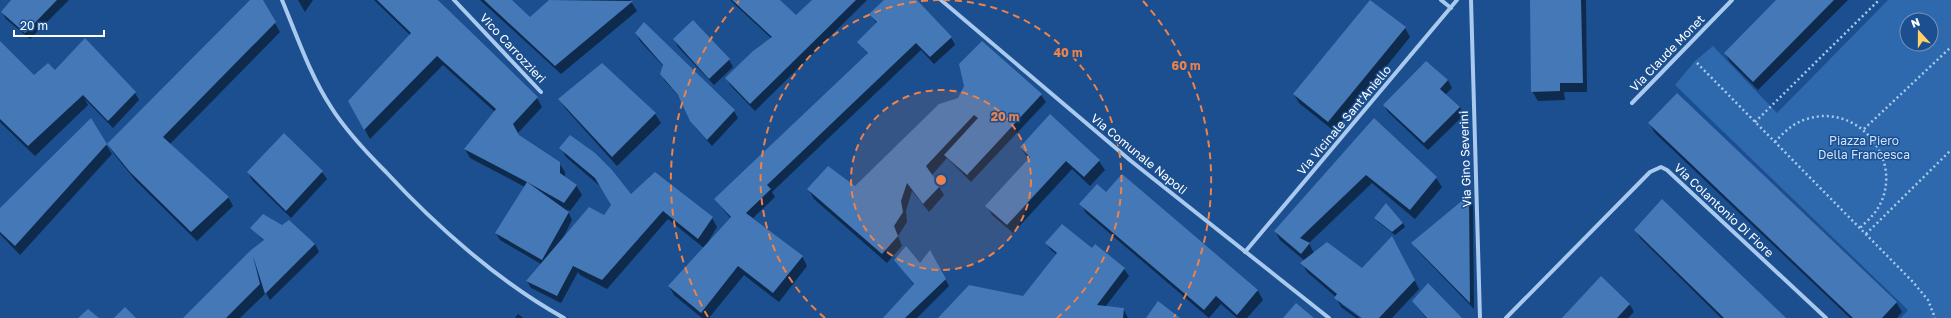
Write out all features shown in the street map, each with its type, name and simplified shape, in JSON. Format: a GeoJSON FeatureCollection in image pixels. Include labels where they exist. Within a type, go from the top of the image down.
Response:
{"type":"FeatureCollection","features":[{"type":"Feature","properties":{"kind":"street"},"geometry":{"type":"LineString","coordinates":[[282,0],[314,78],[331,107],[354,139],[409,197],[479,260],[548,309],[564,318]]}},
{"type":"Feature","properties":{"kind":"street","name":"Vico Carrozzieri"},"geometry":{"type":"LineString","coordinates":[[454,0],[542,92]]}},
{"type":"Feature","properties":{"kind":"street","name":"Via Comunale Napoli"},"geometry":{"type":"LineString","coordinates":[[941,0],[1132,161],[1329,318]]}},
{"type":"Feature","properties":{"kind":"street"},"geometry":{"type":"LineString","coordinates":[[1441,0],[1451,8]]}},
{"type":"Feature","properties":{"kind":"street","name":"Via Vicinale Sant'Aniello"},"geometry":{"type":"LineString","coordinates":[[1245,252],[1457,0]]}},
{"type":"Feature","properties":{"kind":"street","name":"Via Gino Severini"},"geometry":{"type":"LineString","coordinates":[[1471,0],[1480,318]]}},
{"type":"Feature","properties":{"kind":"street","name":"Via Claude Monet"},"geometry":{"type":"LineString","coordinates":[[1632,103],[1732,0]]}},
{"type":"Feature","properties":{"kind":"street","name":"Via Colantonio Di Fiore"},"geometry":{"type":"LineString","coordinates":[[1506,318],[1650,172],[1661,167],[1667,170],[1826,318]]}},
{"type":"Feature","properties":{"kind":"path"},"geometry":{"type":"LineString","coordinates":[[1755,122],[1879,0]]}},
{"type":"Feature","properties":{"kind":"path"},"geometry":{"type":"LineString","coordinates":[[1864,129],[1951,47]]}},
{"type":"Feature","properties":{"kind":"path"},"geometry":{"type":"LineString","coordinates":[[1684,50],[1913,282],[1928,300],[1935,318]]}},
{"type":"Feature","properties":{"kind":"path"},"geometry":{"type":"LineString","coordinates":[[1775,142],[1788,128],[1807,118],[1828,116],[1845,119],[1864,129],[1878,145],[1885,165],[1886,188],[1878,208],[1860,228]]}},
{"type":"Feature","properties":{"kind":"path"},"geometry":{"type":"LineString","coordinates":[[1866,234],[1951,150]]}},
{"type":"Feature","properties":{"kind":"green space","name":"Piazza Piero Della Francesca"},"geometry":{"type":"Polygon","coordinates":[[[1888,0],[1951,0],[1951,318],[1901,318],[1908,310],[1675,85],[1695,61],[1713,46],[1777,113],[1888,0]]]}},
{"type":"Feature","properties":{"kind":"building"},"geometry":{"type":"Polygon","coordinates":[[[11,0],[57,0],[25,33],[1,12],[11,0]]]}},
{"type":"Feature","properties":{"kind":"building"},"geometry":{"type":"Polygon","coordinates":[[[250,0],[263,0],[276,22],[163,137],[229,197],[191,232],[130,172],[107,144],[250,0]]]}},
{"type":"Feature","properties":{"kind":"building"},"geometry":{"type":"Polygon","coordinates":[[[377,0],[438,0],[538,97],[513,124],[519,135],[560,162],[560,173],[577,185],[564,203],[464,149],[496,109],[437,56],[364,130],[348,101],[411,33],[377,0]]]}},
{"type":"Feature","properties":{"kind":"building"},"geometry":{"type":"Polygon","coordinates":[[[484,0],[512,0],[530,17],[549,0],[633,1],[555,66],[484,0]]]}},
{"type":"Feature","properties":{"kind":"building"},"geometry":{"type":"Polygon","coordinates":[[[732,0],[780,0],[796,15],[812,0],[856,0],[750,104],[725,78],[753,51],[772,37],[732,0]]]}},
{"type":"Feature","properties":{"kind":"building"},"geometry":{"type":"Polygon","coordinates":[[[884,0],[917,0],[952,37],[930,57],[916,43],[767,185],[771,189],[746,213],[803,256],[773,293],[738,266],[701,313],[668,286],[731,217],[714,199],[868,53],[857,42],[877,22],[869,14],[884,0]]]}},
{"type":"Feature","properties":{"kind":"building"},"geometry":{"type":"Polygon","coordinates":[[[1370,0],[1406,27],[1328,122],[1293,94],[1370,0]]]}},
{"type":"Feature","properties":{"kind":"building"},"geometry":{"type":"Polygon","coordinates":[[[1530,0],[1581,0],[1583,83],[1560,83],[1560,91],[1531,92],[1530,0]]]}},
{"type":"Feature","properties":{"kind":"building"},"geometry":{"type":"Polygon","coordinates":[[[1776,0],[1834,0],[1753,82],[1724,53],[1776,0]]]}},
{"type":"Feature","properties":{"kind":"building"},"geometry":{"type":"Polygon","coordinates":[[[693,20],[730,59],[709,79],[673,39],[693,20]]]}},
{"type":"Feature","properties":{"kind":"building"},"geometry":{"type":"Polygon","coordinates":[[[644,22],[735,110],[707,140],[690,121],[678,95],[660,74],[663,65],[635,33],[644,22]]]}},
{"type":"Feature","properties":{"kind":"building"},"geometry":{"type":"Polygon","coordinates":[[[85,38],[136,92],[108,121],[83,95],[28,146],[0,119],[0,41],[34,75],[48,63],[55,70],[85,38]]]}},
{"type":"Feature","properties":{"kind":"building"},"geometry":{"type":"Polygon","coordinates":[[[982,41],[1042,94],[967,175],[944,155],[978,118],[974,115],[926,166],[940,186],[923,204],[907,183],[901,201],[903,212],[894,226],[898,236],[882,254],[807,189],[828,166],[855,186],[939,104],[958,98],[964,86],[959,64],[982,41]]]}},
{"type":"Feature","properties":{"kind":"building"},"geometry":{"type":"Polygon","coordinates":[[[1426,61],[1448,80],[1440,89],[1460,107],[1424,143],[1383,105],[1426,61]]]}},
{"type":"Feature","properties":{"kind":"building"},"geometry":{"type":"Polygon","coordinates":[[[602,63],[656,113],[612,157],[558,99],[602,63]]]}},
{"type":"Feature","properties":{"kind":"building"},"geometry":{"type":"Polygon","coordinates":[[[1677,93],[1897,302],[1882,318],[1853,318],[1648,123],[1677,93]]]}},
{"type":"Feature","properties":{"kind":"building"},"geometry":{"type":"Polygon","coordinates":[[[1050,114],[1100,160],[1084,177],[1066,161],[1007,225],[985,206],[1030,157],[1020,147],[1050,114]]]}},
{"type":"Feature","properties":{"kind":"building"},"geometry":{"type":"Polygon","coordinates":[[[91,118],[107,144],[15,246],[0,232],[0,208],[91,118]]]}},
{"type":"Feature","properties":{"kind":"building"},"geometry":{"type":"Polygon","coordinates":[[[1374,118],[1437,177],[1410,210],[1366,175],[1300,238],[1310,243],[1301,254],[1274,231],[1374,118]]]}},
{"type":"Feature","properties":{"kind":"building"},"geometry":{"type":"Polygon","coordinates":[[[284,133],[323,171],[286,211],[247,172],[284,133]]]}},
{"type":"Feature","properties":{"kind":"building"},"geometry":{"type":"Polygon","coordinates":[[[570,135],[595,153],[612,170],[631,194],[655,172],[713,217],[698,239],[663,211],[602,280],[573,266],[557,296],[526,281],[589,207],[604,215],[611,205],[595,178],[559,148],[570,135]]]}},
{"type":"Feature","properties":{"kind":"building"},"geometry":{"type":"Polygon","coordinates":[[[1122,174],[1258,290],[1237,315],[1216,296],[1204,310],[1079,204],[1097,184],[1106,192],[1122,174]]]}},
{"type":"Feature","properties":{"kind":"building"},"geometry":{"type":"Polygon","coordinates":[[[527,182],[569,212],[542,260],[495,233],[527,182]]]}},
{"type":"Feature","properties":{"kind":"building"},"geometry":{"type":"Polygon","coordinates":[[[1469,195],[1470,303],[1411,243],[1469,195]]]}},
{"type":"Feature","properties":{"kind":"building"},"geometry":{"type":"Polygon","coordinates":[[[1662,199],[1786,318],[1724,318],[1634,230],[1662,199]]]}},
{"type":"Feature","properties":{"kind":"building"},"geometry":{"type":"Polygon","coordinates":[[[1386,203],[1403,223],[1392,232],[1374,218],[1386,203]]]}},
{"type":"Feature","properties":{"kind":"building"},"geometry":{"type":"Polygon","coordinates":[[[263,214],[282,225],[289,220],[315,244],[265,294],[253,256],[260,284],[226,318],[183,318],[251,250],[264,240],[250,228],[263,214]]]}},
{"type":"Feature","properties":{"kind":"building"},"geometry":{"type":"Polygon","coordinates":[[[1062,224],[1092,248],[1095,244],[1125,268],[1097,305],[1124,308],[1123,318],[938,318],[969,285],[1023,296],[1057,253],[1045,243],[1062,224]]]}},
{"type":"Feature","properties":{"kind":"building"},"geometry":{"type":"Polygon","coordinates":[[[1392,236],[1415,280],[1379,318],[1362,318],[1334,298],[1337,294],[1300,263],[1327,242],[1362,268],[1392,236]]]}},
{"type":"Feature","properties":{"kind":"building"},"geometry":{"type":"Polygon","coordinates":[[[906,246],[920,263],[930,250],[946,279],[905,318],[883,318],[914,284],[894,260],[906,246]]]}},
{"type":"Feature","properties":{"kind":"building"},"geometry":{"type":"Polygon","coordinates":[[[1601,276],[1630,304],[1617,318],[1562,318],[1601,276]]]}},
{"type":"Feature","properties":{"kind":"building"},"geometry":{"type":"Polygon","coordinates":[[[1428,283],[1462,318],[1427,318],[1412,301],[1428,283]]]}},
{"type":"Feature","properties":{"kind":"building"},"geometry":{"type":"Polygon","coordinates":[[[1158,301],[1180,318],[1146,318],[1158,301]]]}},
{"type":"Feature","properties":{"kind":"building"},"geometry":{"type":"Polygon","coordinates":[[[1296,303],[1314,318],[1283,318],[1296,303]]]}},
{"type":"Feature","properties":{"kind":"building"},"geometry":{"type":"Polygon","coordinates":[[[125,307],[136,318],[114,318],[125,307]]]}},
{"type":"Feature","properties":{"kind":"building"},"geometry":{"type":"Polygon","coordinates":[[[88,309],[99,318],[78,318],[88,309]]]}}]}
